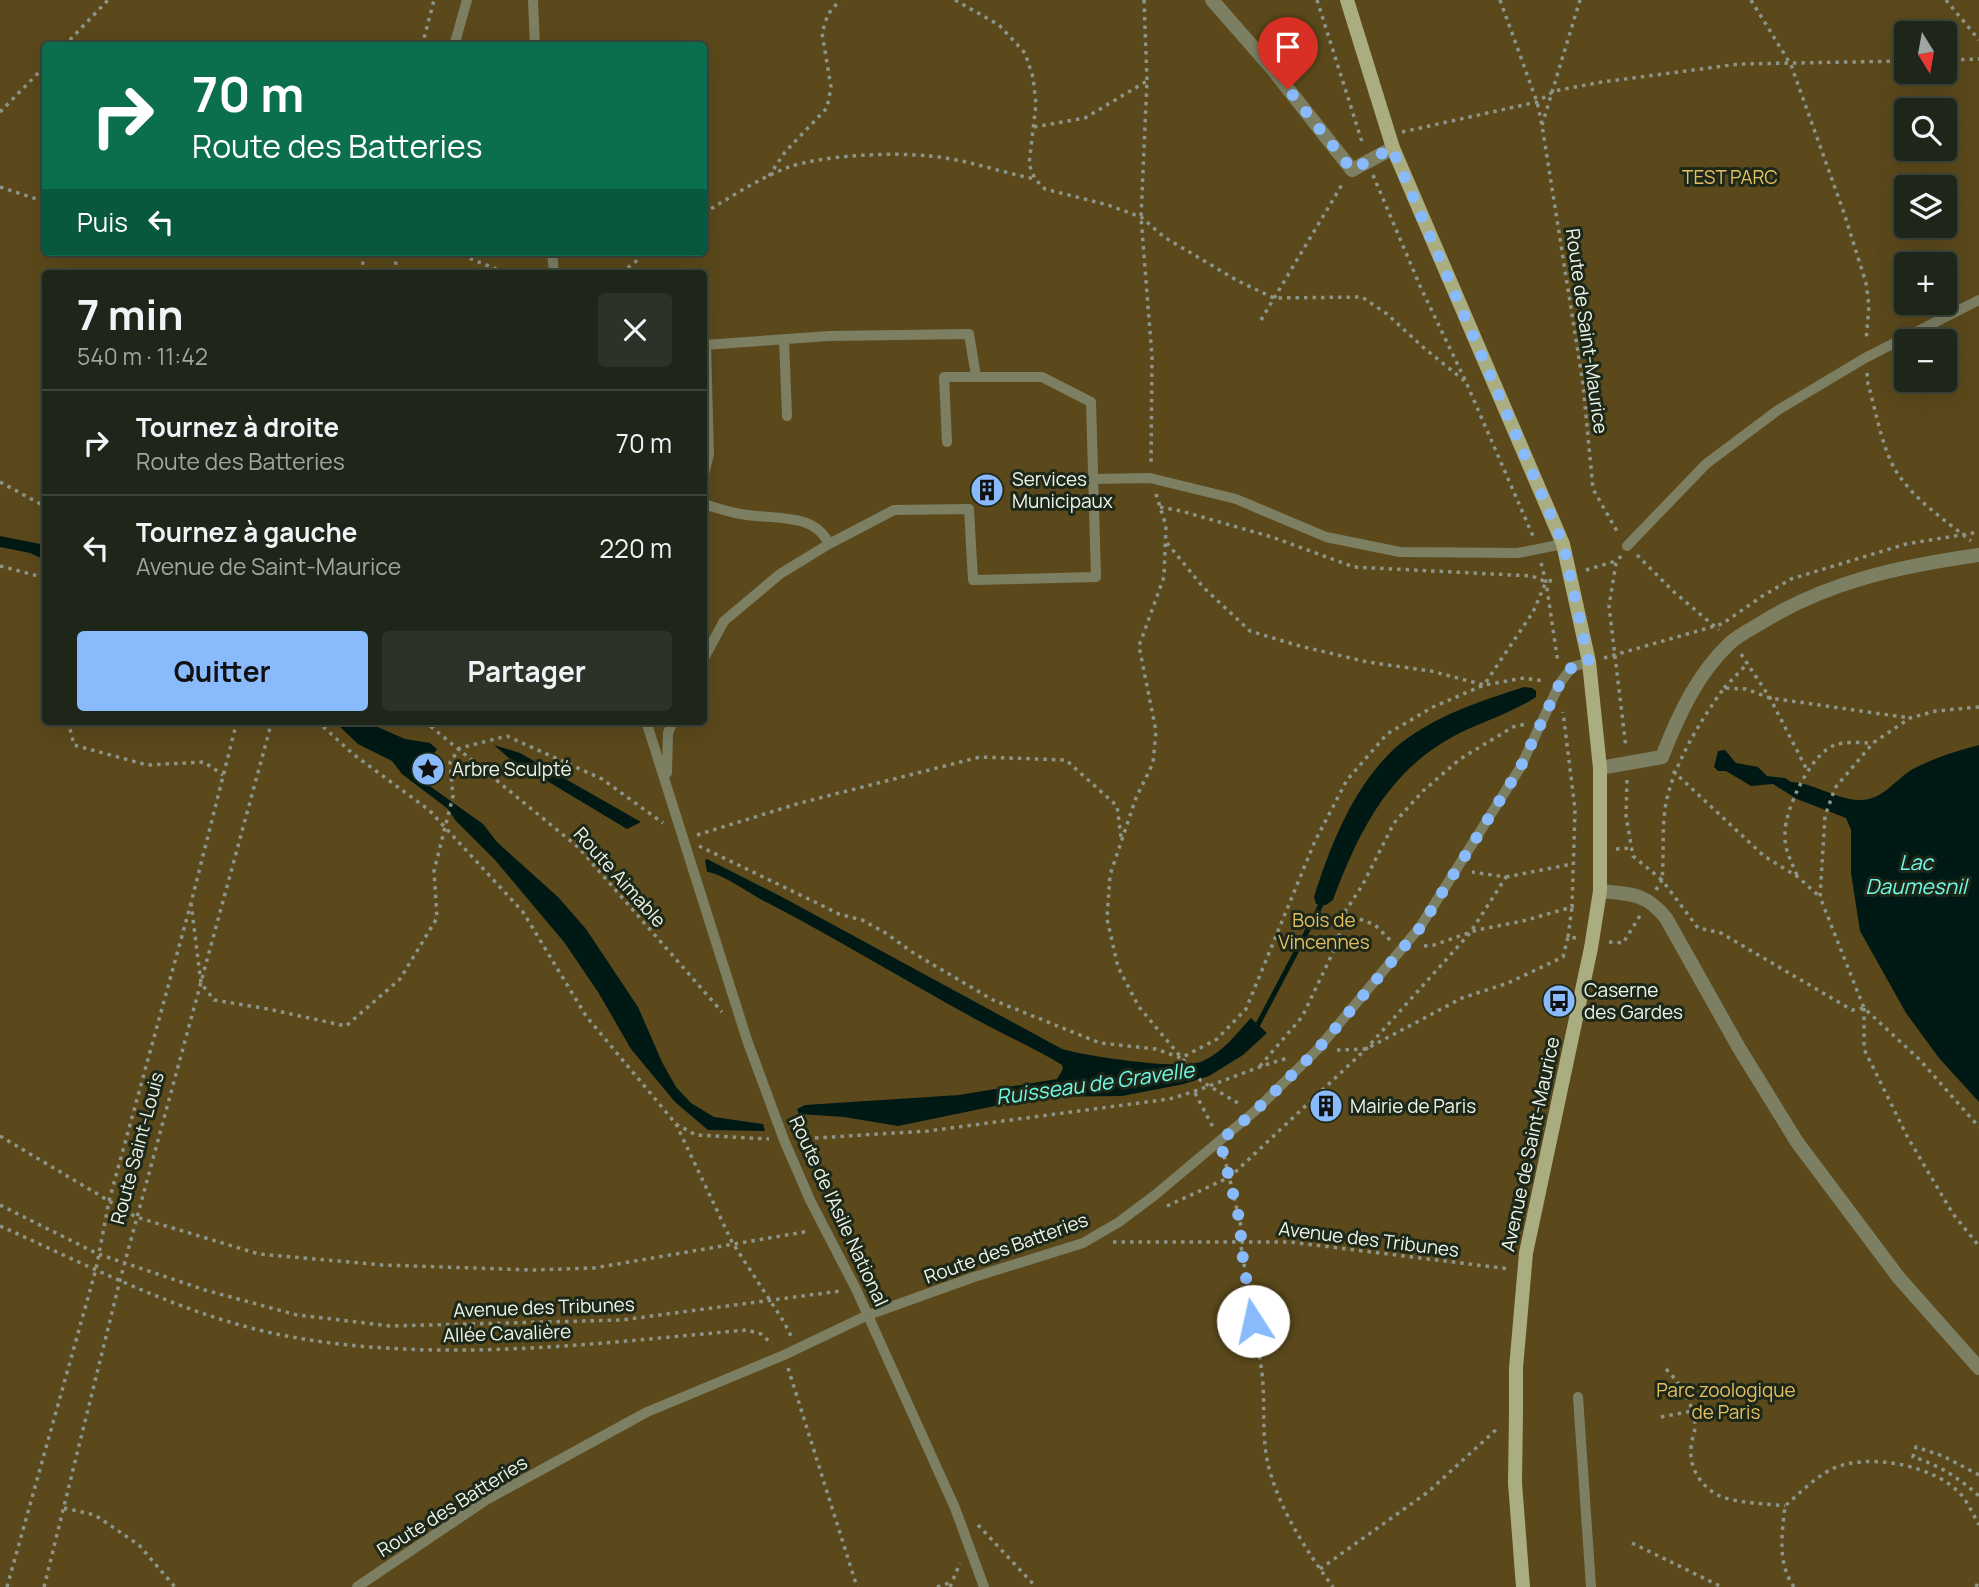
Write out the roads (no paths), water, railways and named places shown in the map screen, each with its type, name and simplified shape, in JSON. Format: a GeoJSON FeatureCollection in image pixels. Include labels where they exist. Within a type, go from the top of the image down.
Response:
{"type":"FeatureCollection","features":[{"type":"Feature","properties":{"kind":"main road","name":"Avenue de Saint-Maurice"},"geometry":{"type":"LineString","coordinates":[[1347,0],[1391,142],[1563,544],[1597,660],[1600,891],[1525,1270],[1516,1367],[1515,1483],[1523,1587]]}},
{"type":"Feature","properties":{"kind":"street"},"geometry":{"type":"LineString","coordinates":[[1212,0],[1274,71],[1352,170],[1368,163],[1391,142]]}},
{"type":"Feature","properties":{"kind":"street"},"geometry":{"type":"LineString","coordinates":[[1600,768],[1662,757],[1676,722],[1704,672],[1731,642],[1784,608],[1842,583],[1916,564],[1979,555]]}},
{"type":"Feature","properties":{"kind":"street"},"geometry":{"type":"LineString","coordinates":[[1600,891],[1637,894],[1655,904],[1666,918],[1739,1048],[1797,1142],[1899,1278],[1979,1368]]}},
{"type":"Feature","properties":{"kind":"lane"},"geometry":{"type":"LineString","coordinates":[[455,42],[467,0]]}},
{"type":"Feature","properties":{"kind":"lane"},"geometry":{"type":"LineString","coordinates":[[533,0],[535,42]]}},
{"type":"Feature","properties":{"kind":"lane"},"geometry":{"type":"LineString","coordinates":[[1627,545],[1706,464],[1778,410],[1865,358],[1979,300]]}},
{"type":"Feature","properties":{"kind":"lane"},"geometry":{"type":"LineString","coordinates":[[707,345],[829,336],[969,334],[976,376]]}},
{"type":"Feature","properties":{"kind":"lane"},"geometry":{"type":"LineString","coordinates":[[784,339],[787,416]]}},
{"type":"Feature","properties":{"kind":"lane"},"geometry":{"type":"LineString","coordinates":[[707,652],[724,621],[780,574],[829,544],[894,510],[969,509],[973,580],[1096,577],[1091,402],[1042,377],[944,377],[947,442]]}},
{"type":"Feature","properties":{"kind":"lane"},"geometry":{"type":"LineString","coordinates":[[707,400],[707,462]]}},
{"type":"Feature","properties":{"kind":"lane"},"geometry":{"type":"LineString","coordinates":[[1093,479],[1150,478],[1236,499],[1326,537],[1400,552],[1518,552],[1563,544]]}},
{"type":"Feature","properties":{"kind":"lane"},"geometry":{"type":"LineString","coordinates":[[707,505],[742,515],[805,522],[824,534],[829,544]]}},
{"type":"Feature","properties":{"kind":"lane","name":"Route des Batteries"},"geometry":{"type":"LineString","coordinates":[[357,1587],[486,1500],[647,1412],[783,1355],[868,1315],[1083,1243],[1119,1222],[1254,1112],[1317,1050],[1420,928],[1520,768],[1560,683],[1572,667],[1597,660]]}},
{"type":"Feature","properties":{"kind":"lane","name":"Route de l'Asile National"},"geometry":{"type":"LineString","coordinates":[[647,725],[747,1040],[784,1140],[856,1289],[955,1508],[984,1587]]}},
{"type":"Feature","properties":{"kind":"lane"},"geometry":{"type":"LineString","coordinates":[[666,782],[668,733],[671,725]]}},
{"type":"Feature","properties":{"kind":"lane"},"geometry":{"type":"LineString","coordinates":[[1578,1397],[1591,1587]]}},
{"type":"Feature","properties":{"kind":"water"},"geometry":{"type":"Polygon","coordinates":[[[0,536],[42,544],[42,559],[30,553],[0,547],[0,536]]]}},
{"type":"Feature","properties":{"kind":"water"},"geometry":{"type":"Polygon","coordinates":[[[1524,687],[1536,691],[1536,697],[1458,734],[1413,765],[1379,804],[1354,850],[1333,900],[1326,905],[1316,904],[1314,897],[1337,834],[1358,794],[1385,758],[1429,724],[1476,703],[1524,687]]]}},
{"type":"Feature","properties":{"kind":"water"},"geometry":{"type":"Polygon","coordinates":[[[338,725],[373,725],[405,739],[430,743],[437,749],[417,777],[483,824],[497,842],[558,897],[586,929],[638,1007],[676,1087],[691,1103],[714,1117],[763,1124],[765,1131],[708,1130],[675,1102],[631,1049],[598,992],[564,942],[495,860],[456,821],[448,809],[402,774],[392,761],[358,744],[338,725]]]}},
{"type":"Feature","properties":{"kind":"water"},"geometry":{"type":"Polygon","coordinates":[[[494,745],[520,753],[641,822],[627,829],[509,758],[494,745]]]}},
{"type":"Feature","properties":{"kind":"water","name":"Lac Daumesnil"},"geometry":{"type":"Polygon","coordinates":[[[1979,745],[1979,1102],[1939,1058],[1906,1013],[1860,931],[1851,873],[1851,830],[1846,818],[1797,799],[1773,784],[1751,786],[1714,767],[1718,751],[1725,750],[1736,763],[1758,767],[1767,776],[1785,778],[1858,800],[1881,794],[1921,765],[1979,745]]]}},
{"type":"Feature","properties":{"kind":"water"},"geometry":{"type":"Polygon","coordinates":[[[707,859],[1062,1049],[1134,1061],[1192,1064],[1217,1052],[1251,1018],[1267,1033],[1243,1055],[1209,1076],[1184,1084],[1122,1096],[1039,1097],[898,1126],[844,1117],[799,1114],[797,1109],[805,1105],[959,1095],[1057,1079],[1063,1069],[1062,1065],[1039,1052],[980,1022],[728,880],[707,872],[707,859]]]}},
{"type":"Feature","properties":{"kind":"waterway","name":"Ruisseau de Gravelle"},"geometry":{"type":"LineString","coordinates":[[1255,1030],[1324,899]]}},
{"type":"Feature","properties":{"kind":"place","name":"Services Municipaux"},"geometry":{"type":"Point","coordinates":[987,490]}},
{"type":"Feature","properties":{"kind":"place","name":"Arbre Sculpté"},"geometry":{"type":"Point","coordinates":[428,769]}},
{"type":"Feature","properties":{"kind":"place","name":"Caserne des Gardes"},"geometry":{"type":"Point","coordinates":[1559,1001]}},
{"type":"Feature","properties":{"kind":"place","name":"Mairie de Paris"},"geometry":{"type":"Point","coordinates":[1326,1106]}},
{"type":"Feature","properties":{"kind":"park label","name":"TEST PARC"},"geometry":{"type":"Point","coordinates":[1730,177]}},
{"type":"Feature","properties":{"kind":"park label","name":"Bois de Vincennes"},"geometry":{"type":"Point","coordinates":[1324,931]}},
{"type":"Feature","properties":{"kind":"park label","name":"Parc zoologique de Paris"},"geometry":{"type":"Point","coordinates":[1726,1401]}}]}
